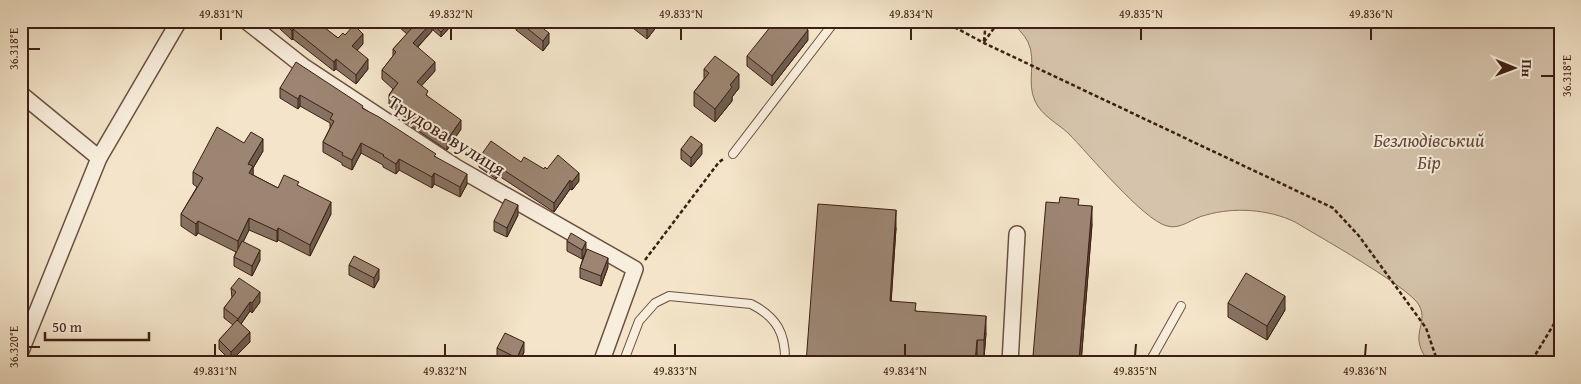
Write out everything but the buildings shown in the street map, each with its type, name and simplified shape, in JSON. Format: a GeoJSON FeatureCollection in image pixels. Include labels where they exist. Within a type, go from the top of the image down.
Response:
{"type":"FeatureCollection","features":[{"type":"Feature","properties":{"kind":"street"},"geometry":{"type":"LineString","coordinates":[[21,350],[99,158],[178,21]]}},
{"type":"Feature","properties":{"kind":"street","name":"Трудова вулиця"},"geometry":{"type":"LineString","coordinates":[[246,21],[303,66],[456,167],[635,269]]}},
{"type":"Feature","properties":{"kind":"street"},"geometry":{"type":"LineString","coordinates":[[21,94],[99,158]]}},
{"type":"Feature","properties":{"kind":"street"},"geometry":{"type":"LineString","coordinates":[[1010,363],[1017,234]]}},
{"type":"Feature","properties":{"kind":"street"},"geometry":{"type":"LineString","coordinates":[[601,363],[635,269]]}},
{"type":"Feature","properties":{"kind":"lane"},"geometry":{"type":"LineString","coordinates":[[733,154],[835,21]]}},
{"type":"Feature","properties":{"kind":"lane"},"geometry":{"type":"LineString","coordinates":[[623,363],[639,321],[656,303],[669,296],[751,304],[761,309],[774,321],[782,336],[785,347],[785,363]]}},
{"type":"Feature","properties":{"kind":"lane"},"geometry":{"type":"LineString","coordinates":[[1149,363],[1181,306]]}},
{"type":"Feature","properties":{"kind":"path"},"geometry":{"type":"LineString","coordinates":[[943,21],[984,43],[1333,208],[1359,236],[1426,328],[1439,363]]}},
{"type":"Feature","properties":{"kind":"path"},"geometry":{"type":"LineString","coordinates":[[984,43],[986,21]]}},
{"type":"Feature","properties":{"kind":"path"},"geometry":{"type":"LineString","coordinates":[[984,43],[1000,21]]}},
{"type":"Feature","properties":{"kind":"path"},"geometry":{"type":"LineString","coordinates":[[635,269],[647,258],[719,162],[733,154]]}},
{"type":"Feature","properties":{"kind":"path"},"geometry":{"type":"LineString","coordinates":[[1526,363],[1534,357],[1560,314]]}},
{"type":"Feature","properties":{"kind":"green space","name":"Безлюдівський Бір"},"geometry":{"type":"Polygon","coordinates":[[[1011,21],[1560,21],[1560,363],[1430,363],[1420,345],[1422,312],[1412,297],[1399,286],[1362,262],[1295,222],[1274,214],[1239,210],[1217,212],[1172,227],[1157,221],[1130,199],[1068,133],[1045,115],[1038,106],[1032,94],[1031,86],[1031,49],[1024,36],[1011,21]]]}}]}
